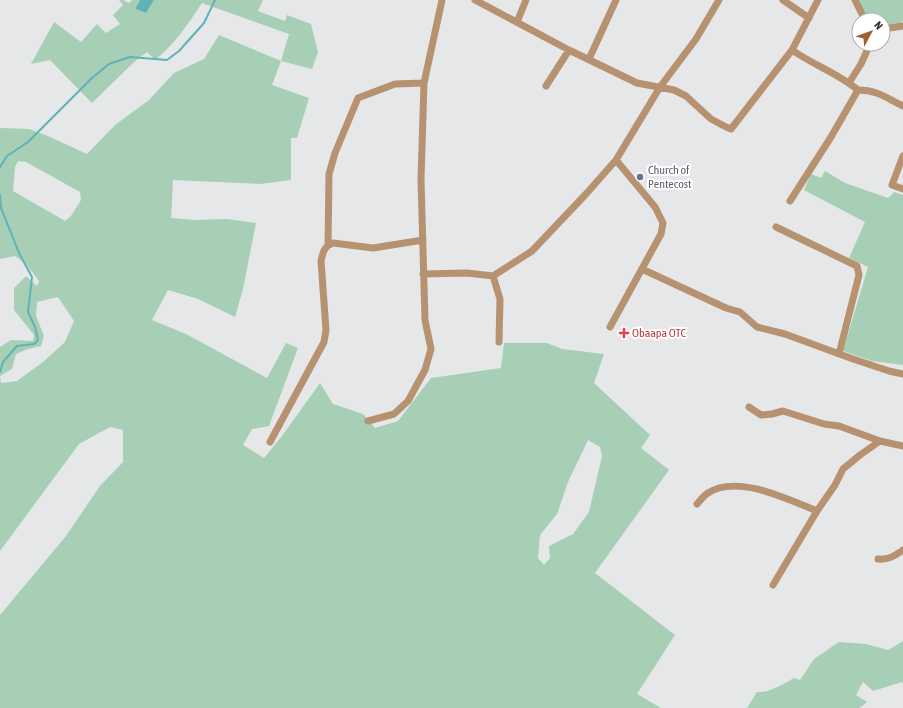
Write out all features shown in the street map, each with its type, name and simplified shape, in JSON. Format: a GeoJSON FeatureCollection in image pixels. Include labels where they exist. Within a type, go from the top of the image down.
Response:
{"type":"FeatureCollection","features":[{"type":"Feature","properties":{"kind":"street"},"geometry":{"type":"LineString","coordinates":[[368,421],[394,414],[408,401],[425,370],[431,349],[425,320],[422,240],[421,179],[424,83],[442,0]]}},
{"type":"Feature","properties":{"kind":"street"},"geometry":{"type":"LineString","coordinates":[[475,0],[569,50],[637,83],[674,90],[686,96],[711,119],[731,129],[792,50],[818,0]]}},
{"type":"Feature","properties":{"kind":"street"},"geometry":{"type":"LineString","coordinates":[[517,22],[526,0]]}},
{"type":"Feature","properties":{"kind":"street"},"geometry":{"type":"LineString","coordinates":[[589,59],[616,0]]}},
{"type":"Feature","properties":{"kind":"street"},"geometry":{"type":"LineString","coordinates":[[423,274],[467,273],[493,276],[532,251],[616,160],[660,87],[696,39],[719,0]]}},
{"type":"Feature","properties":{"kind":"street"},"geometry":{"type":"LineString","coordinates":[[784,0],[809,18]]}},
{"type":"Feature","properties":{"kind":"street"},"geometry":{"type":"LineString","coordinates":[[855,0],[861,12]]}},
{"type":"Feature","properties":{"kind":"street"},"geometry":{"type":"LineString","coordinates":[[891,28],[903,26]]}},
{"type":"Feature","properties":{"kind":"street"},"geometry":{"type":"LineString","coordinates":[[546,86],[569,50]]}},
{"type":"Feature","properties":{"kind":"street"},"geometry":{"type":"LineString","coordinates":[[792,50],[805,59],[849,83],[858,90],[870,90],[903,106]]}},
{"type":"Feature","properties":{"kind":"street"},"geometry":{"type":"LineString","coordinates":[[849,83],[866,52]]}},
{"type":"Feature","properties":{"kind":"street"},"geometry":{"type":"LineString","coordinates":[[328,245],[329,174],[335,153],[358,98],[395,84],[424,83]]}},
{"type":"Feature","properties":{"kind":"street"},"geometry":{"type":"LineString","coordinates":[[790,201],[831,137],[858,90]]}},
{"type":"Feature","properties":{"kind":"street"},"geometry":{"type":"LineString","coordinates":[[903,156],[892,185],[903,189]]}},
{"type":"Feature","properties":{"kind":"street"},"geometry":{"type":"LineString","coordinates":[[610,327],[661,234],[663,223],[655,207],[616,160]]}},
{"type":"Feature","properties":{"kind":"street"},"geometry":{"type":"LineString","coordinates":[[776,227],[857,266],[859,275],[839,354]]}},
{"type":"Feature","properties":{"kind":"street"},"geometry":{"type":"LineString","coordinates":[[270,442],[324,342],[326,330],[322,261],[324,250],[328,245],[333,243],[373,248],[422,240]]}},
{"type":"Feature","properties":{"kind":"street"},"geometry":{"type":"LineString","coordinates":[[642,269],[726,308],[740,312],[757,327],[785,334],[889,371],[903,374]]}},
{"type":"Feature","properties":{"kind":"street"},"geometry":{"type":"LineString","coordinates":[[493,276],[500,299],[499,342]]}},
{"type":"Feature","properties":{"kind":"street"},"geometry":{"type":"LineString","coordinates":[[748,407],[761,414],[772,414],[784,411],[824,424],[839,426],[880,441],[903,446]]}},
{"type":"Feature","properties":{"kind":"street"},"geometry":{"type":"LineString","coordinates":[[773,584],[844,469],[860,455],[880,441]]}},
{"type":"Feature","properties":{"kind":"street"},"geometry":{"type":"LineString","coordinates":[[697,504],[707,493],[722,487],[743,486],[769,492],[817,511]]}},
{"type":"Feature","properties":{"kind":"street"},"geometry":{"type":"LineString","coordinates":[[878,559],[885,560],[891,558],[903,550]]}},
{"type":"Feature","properties":{"kind":"green space"},"geometry":{"type":"Polygon","coordinates":[[[119,0],[129,3],[132,0],[140,0],[136,7],[146,13],[154,0],[263,0],[258,11],[285,21],[287,15],[311,24],[318,52],[312,69],[281,61],[289,34],[202,3],[192,19],[162,54],[155,60],[147,52],[133,63],[92,103],[50,60],[31,64],[54,22],[81,42],[97,24],[106,33],[120,24],[113,15],[123,5],[119,0]]]}},
{"type":"Feature","properties":{"kind":"green space"},"geometry":{"type":"Polygon","coordinates":[[[858,0],[903,0],[903,20],[898,29],[891,28],[891,12],[865,12],[860,7],[858,0]]]}},
{"type":"Feature","properties":{"kind":"green space"},"geometry":{"type":"Polygon","coordinates":[[[219,35],[281,61],[272,85],[309,98],[297,138],[291,138],[291,180],[260,184],[173,180],[171,218],[195,220],[227,219],[256,223],[243,289],[235,317],[198,299],[168,290],[152,320],[186,334],[267,378],[286,343],[298,348],[269,426],[252,429],[243,445],[264,458],[282,436],[320,383],[333,404],[363,414],[375,428],[398,421],[431,378],[501,368],[504,343],[547,343],[562,349],[604,354],[594,383],[650,435],[641,448],[669,470],[595,573],[675,635],[637,694],[661,708],[0,708],[0,615],[66,536],[100,486],[123,462],[123,430],[110,427],[79,444],[0,551],[0,376],[0,347],[11,340],[33,341],[34,335],[14,310],[14,288],[26,276],[37,286],[39,281],[26,264],[15,256],[0,259],[0,128],[29,129],[87,154],[115,125],[149,100],[174,73],[204,59],[219,35]],[[18,161],[15,167],[13,191],[65,221],[71,216],[81,200],[80,192],[26,162],[18,161]],[[58,297],[37,302],[36,316],[44,336],[41,346],[16,354],[12,369],[0,376],[1,383],[17,381],[43,362],[65,342],[74,321],[58,297]],[[588,440],[568,482],[557,514],[540,535],[538,558],[544,565],[550,558],[549,546],[573,534],[589,512],[602,456],[600,447],[588,440]]]}},
{"type":"Feature","properties":{"kind":"green space"},"geometry":{"type":"Polygon","coordinates":[[[825,171],[845,183],[888,198],[894,192],[903,195],[903,365],[872,361],[843,351],[868,267],[849,258],[865,222],[804,190],[811,174],[821,178],[825,171]]]}},
{"type":"Feature","properties":{"kind":"green space"},"geometry":{"type":"Polygon","coordinates":[[[903,641],[903,684],[902,682],[873,691],[863,682],[856,695],[867,702],[860,708],[747,708],[757,692],[772,690],[794,678],[800,680],[814,659],[839,642],[866,644],[888,650],[903,641]]]}},
{"type":"Feature","properties":{"kind":"water"},"geometry":{"type":"Polygon","coordinates":[[[140,0],[154,0],[146,13],[136,9],[140,0]]]}},
{"type":"Feature","properties":{"kind":"waterway"},"geometry":{"type":"LineString","coordinates":[[0,167],[7,156],[28,142],[92,78],[109,64],[130,57],[167,60],[179,51],[204,23],[215,0]]}},
{"type":"Feature","properties":{"kind":"waterway"},"geometry":{"type":"LineString","coordinates":[[0,195],[1,208],[19,253],[32,277],[28,312],[35,327],[38,340],[34,344],[17,346],[3,362],[0,372]]}},
{"type":"Feature","properties":{"kind":"place","name":"Church of Pentecost"},"geometry":{"type":"Point","coordinates":[640,177]}},
{"type":"Feature","properties":{"kind":"place","name":"Obaapa OTC"},"geometry":{"type":"Point","coordinates":[624,333]}}]}
